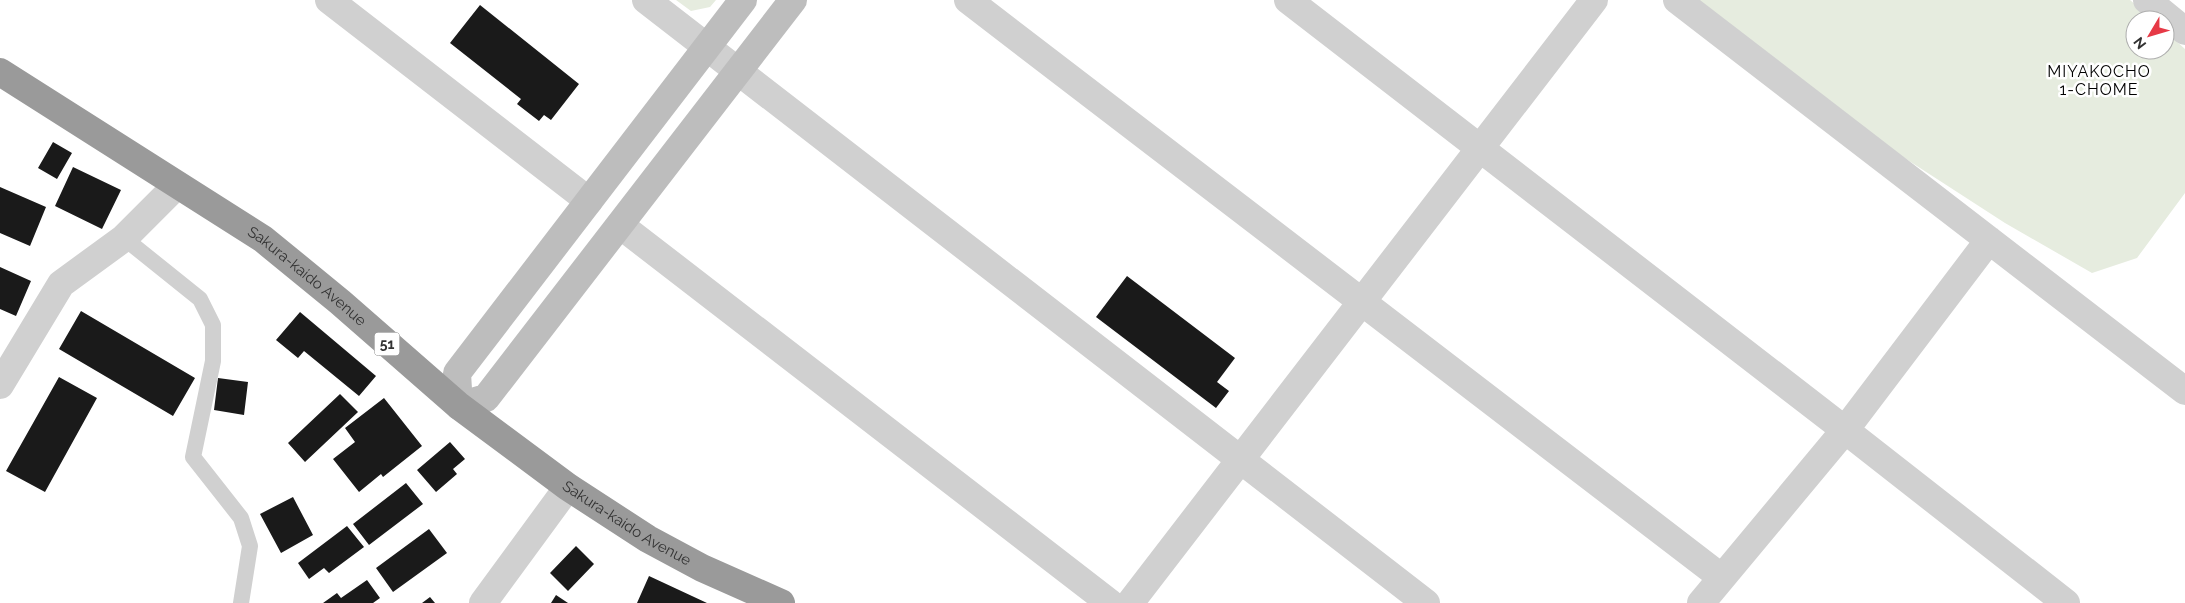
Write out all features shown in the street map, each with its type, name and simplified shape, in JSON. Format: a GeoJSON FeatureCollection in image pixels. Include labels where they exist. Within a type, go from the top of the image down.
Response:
{"type":"FeatureCollection","features":[{"type":"Feature","properties":{"kind":"highway","name":"Sakura-kaido Avenue"},"geometry":{"type":"LineString","coordinates":[[0,72],[262,239],[340,302],[459,406],[568,487],[648,540],[702,568],[781,603]]}},
{"type":"Feature","properties":{"kind":"street"},"geometry":{"type":"LineString","coordinates":[[329,0],[589,200]]}},
{"type":"Feature","properties":{"kind":"street"},"geometry":{"type":"LineString","coordinates":[[646,0],[1426,603]]}},
{"type":"Feature","properties":{"kind":"street"},"geometry":{"type":"LineString","coordinates":[[743,0],[457,373],[459,406],[486,398],[793,0]]}},
{"type":"Feature","properties":{"kind":"street"},"geometry":{"type":"LineString","coordinates":[[968,0],[1722,577]]}},
{"type":"Feature","properties":{"kind":"street"},"geometry":{"type":"LineString","coordinates":[[1288,0],[1845,430],[2037,594],[2066,603]]}},
{"type":"Feature","properties":{"kind":"street"},"geometry":{"type":"LineString","coordinates":[[1130,603],[1594,0]]}},
{"type":"Feature","properties":{"kind":"street"},"geometry":{"type":"LineString","coordinates":[[1677,0],[2185,392]]}},
{"type":"Feature","properties":{"kind":"street"},"geometry":{"type":"LineString","coordinates":[[2147,0],[2185,31]]}},
{"type":"Feature","properties":{"kind":"street"},"geometry":{"type":"LineString","coordinates":[[0,385],[61,284],[124,238],[177,185]]}},
{"type":"Feature","properties":{"kind":"street"},"geometry":{"type":"LineString","coordinates":[[620,225],[1110,603]]}},
{"type":"Feature","properties":{"kind":"street"},"geometry":{"type":"LineString","coordinates":[[1701,603],[1845,430],[1989,240]]}},
{"type":"Feature","properties":{"kind":"street"},"geometry":{"type":"LineString","coordinates":[[483,603],[568,487]]}},
{"type":"Feature","properties":{"kind":"lane"},"geometry":{"type":"LineString","coordinates":[[124,238],[200,299],[214,325],[213,361],[193,457],[241,518],[250,546],[241,603]]}},
{"type":"Feature","properties":{"kind":"shaded area"},"geometry":{"type":"Polygon","coordinates":[[[676,0],[716,0],[710,7],[691,11],[676,0]]]}},
{"type":"Feature","properties":{"kind":"shaded area"},"geometry":{"type":"Polygon","coordinates":[[[1699,0],[2130,0],[2142,10],[2125,10],[2125,60],[2175,60],[2175,40],[2185,49],[2185,193],[2137,258],[2092,273],[2005,223],[1903,157],[1699,0]]]}},
{"type":"Feature","properties":{"kind":"building"},"geometry":{"type":"Polygon","coordinates":[[[480,5],[579,84],[551,120],[544,115],[539,121],[517,104],[521,99],[450,43],[480,5]]]}},
{"type":"Feature","properties":{"kind":"building"},"geometry":{"type":"Polygon","coordinates":[[[53,142],[72,153],[57,179],[38,168],[53,142]]]}},
{"type":"Feature","properties":{"kind":"building"},"geometry":{"type":"Polygon","coordinates":[[[73,167],[121,190],[102,229],[55,206],[73,167]]]}},
{"type":"Feature","properties":{"kind":"building"},"geometry":{"type":"Polygon","coordinates":[[[0,187],[46,207],[30,246],[0,233],[0,187]]]}},
{"type":"Feature","properties":{"kind":"building"},"geometry":{"type":"Polygon","coordinates":[[[0,267],[31,281],[16,316],[0,309],[0,267]]]}},
{"type":"Feature","properties":{"kind":"building"},"geometry":{"type":"Polygon","coordinates":[[[1127,276],[1235,358],[1217,382],[1229,391],[1216,408],[1096,317],[1127,276]]]}},
{"type":"Feature","properties":{"kind":"building"},"geometry":{"type":"Polygon","coordinates":[[[81,311],[195,378],[173,416],[59,349],[81,311]]]}},
{"type":"Feature","properties":{"kind":"building"},"geometry":{"type":"Polygon","coordinates":[[[300,312],[376,376],[359,396],[304,351],[298,358],[276,340],[300,312]]]}},
{"type":"Feature","properties":{"kind":"building"},"geometry":{"type":"Polygon","coordinates":[[[59,377],[97,398],[45,492],[6,471],[59,377]]]}},
{"type":"Feature","properties":{"kind":"building"},"geometry":{"type":"Polygon","coordinates":[[[218,378],[248,382],[244,415],[214,410],[218,378]]]}},
{"type":"Feature","properties":{"kind":"building"},"geometry":{"type":"Polygon","coordinates":[[[340,394],[358,412],[305,462],[288,443],[340,394]]]}},
{"type":"Feature","properties":{"kind":"building"},"geometry":{"type":"Polygon","coordinates":[[[384,398],[422,446],[383,477],[381,474],[359,492],[333,459],[355,442],[345,428],[384,398]]]}},
{"type":"Feature","properties":{"kind":"building"},"geometry":{"type":"Polygon","coordinates":[[[450,442],[465,459],[453,469],[457,474],[436,492],[417,470],[450,442]]]}},
{"type":"Feature","properties":{"kind":"building"},"geometry":{"type":"Polygon","coordinates":[[[406,483],[423,504],[369,545],[353,524],[406,483]]]}},
{"type":"Feature","properties":{"kind":"building"},"geometry":{"type":"Polygon","coordinates":[[[293,497],[313,535],[281,553],[260,514],[293,497]]]}},
{"type":"Feature","properties":{"kind":"building"},"geometry":{"type":"Polygon","coordinates":[[[347,526],[364,547],[329,573],[324,568],[309,579],[298,563],[347,526]]]}},
{"type":"Feature","properties":{"kind":"building"},"geometry":{"type":"Polygon","coordinates":[[[429,529],[447,553],[393,592],[376,568],[429,529]]]}},
{"type":"Feature","properties":{"kind":"building"},"geometry":{"type":"Polygon","coordinates":[[[576,546],[594,564],[568,591],[550,573],[576,546]]]}},
{"type":"Feature","properties":{"kind":"building"},"geometry":{"type":"Polygon","coordinates":[[[649,576],[707,603],[637,603],[649,576]]]}},
{"type":"Feature","properties":{"kind":"building"},"geometry":{"type":"Polygon","coordinates":[[[367,580],[380,598],[373,603],[323,603],[337,593],[341,598],[367,580]]]}},
{"type":"Feature","properties":{"kind":"building"},"geometry":{"type":"Polygon","coordinates":[[[556,595],[568,603],[551,603],[556,595]]]}},
{"type":"Feature","properties":{"kind":"building"},"geometry":{"type":"Polygon","coordinates":[[[430,597],[435,603],[422,603],[430,597]]]}},
{"type":"Feature","properties":{"kind":"district","name":"MIYAKOCHO 1-CHOME"},"geometry":{"type":"Point","coordinates":[2099,80]}}]}
